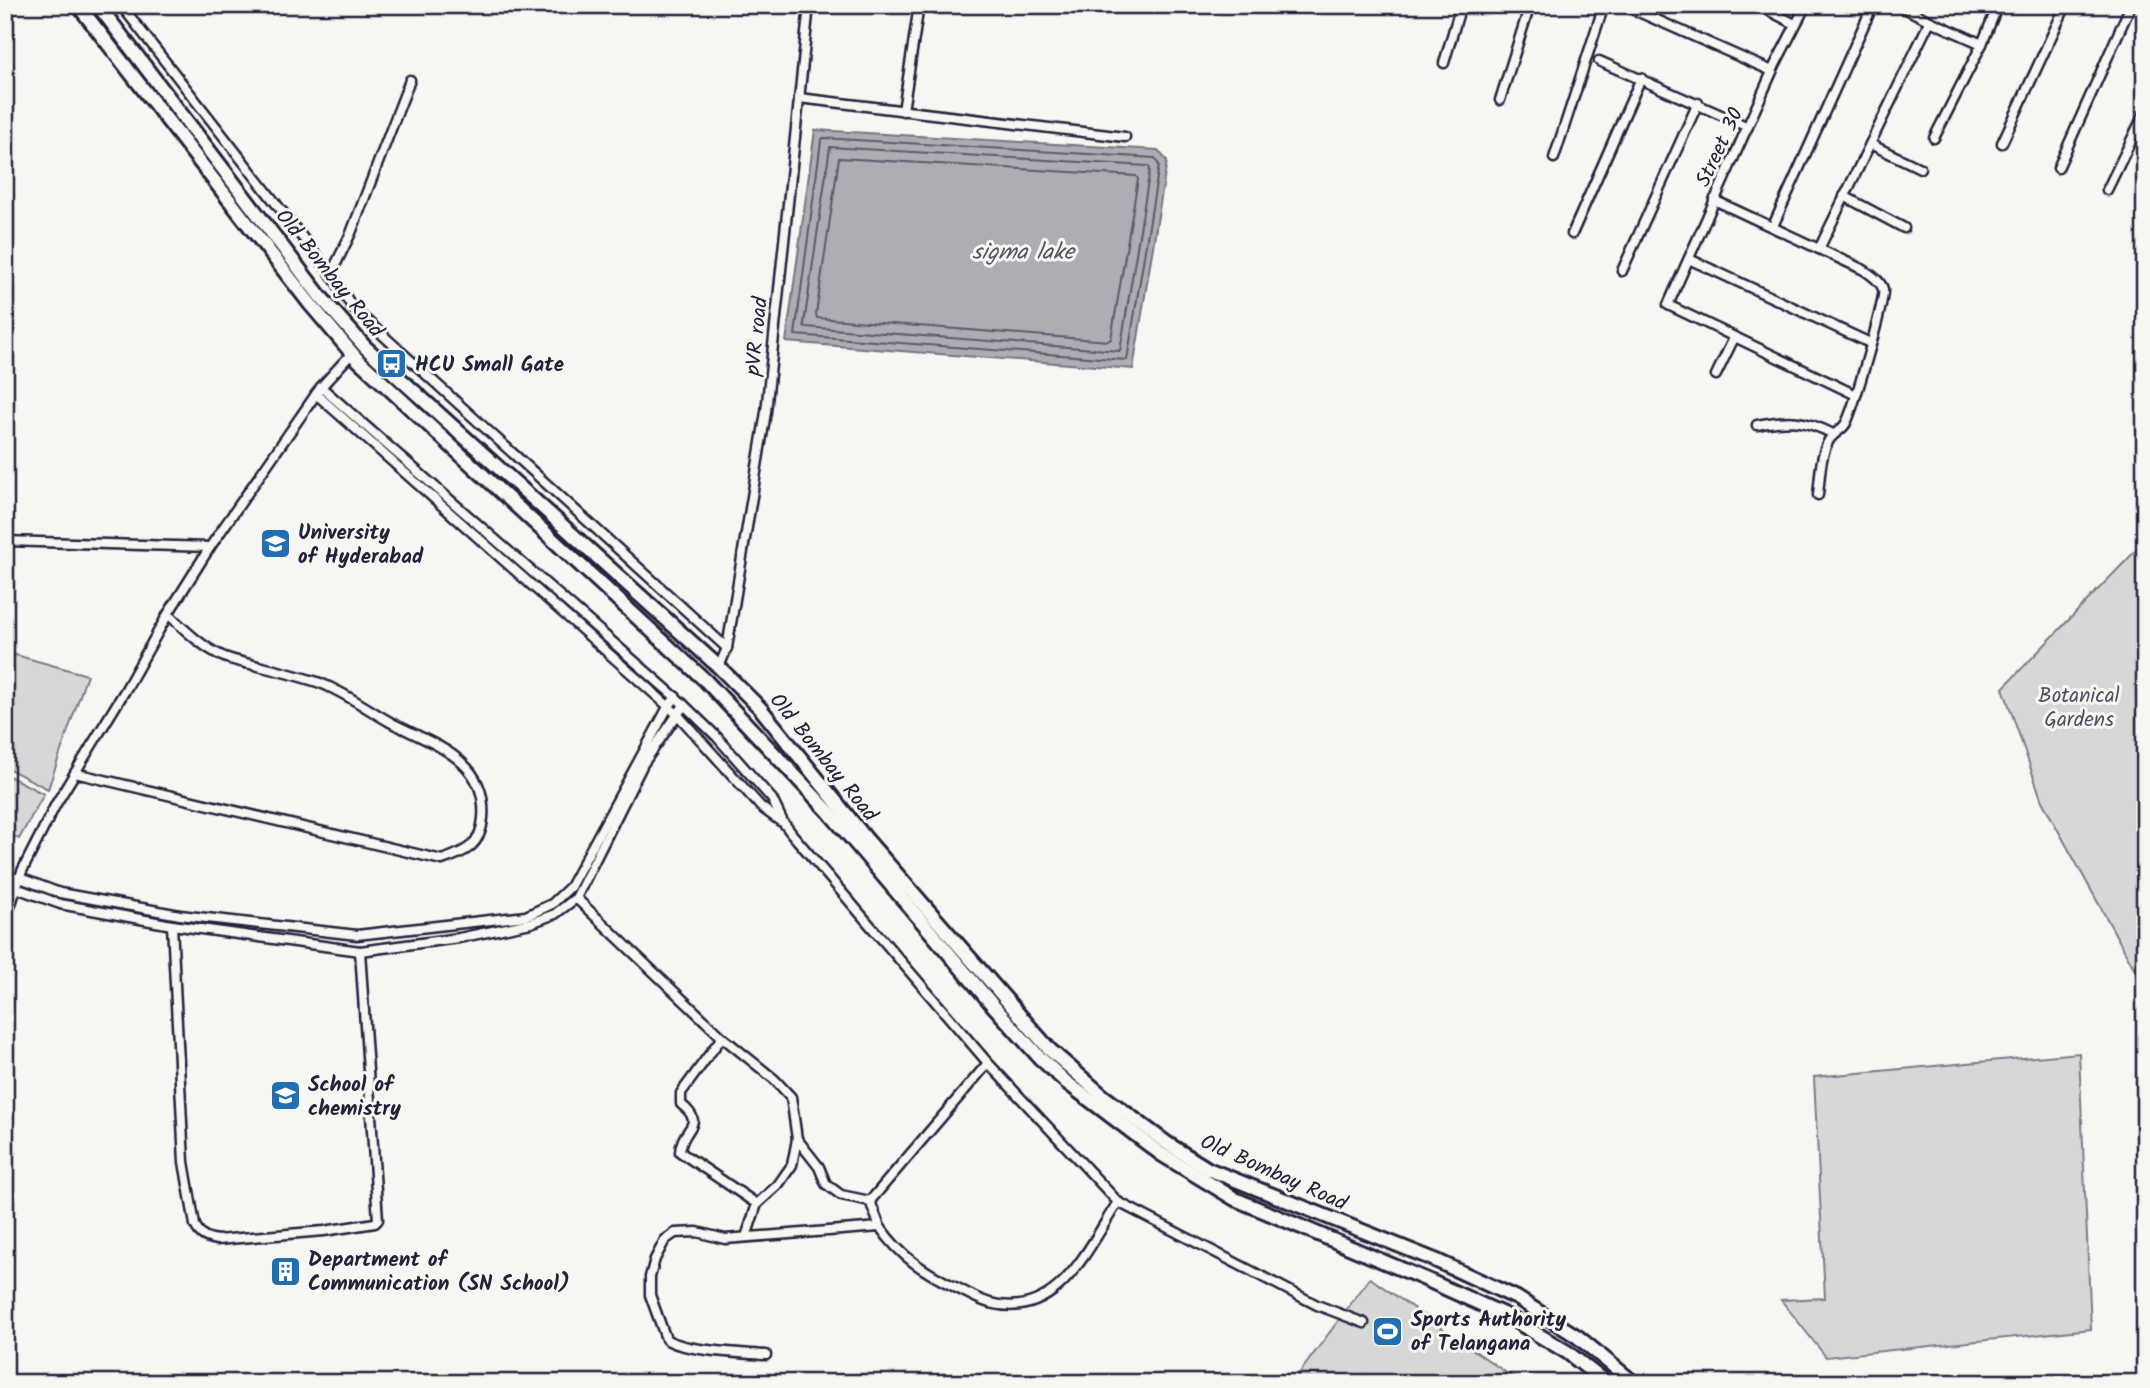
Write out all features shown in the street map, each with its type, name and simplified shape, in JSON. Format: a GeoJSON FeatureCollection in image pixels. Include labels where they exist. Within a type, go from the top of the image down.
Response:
{"type":"FeatureCollection","features":[{"type":"Feature","properties":{"kind":"main road","name":"Old Bombay Road"},"geometry":{"type":"LineString","coordinates":[[78,5],[310,304],[352,353],[706,681],[829,812],[990,1002],[1040,1058],[1066,1082],[1161,1154],[1235,1199],[1507,1316],[1567,1352],[1606,1383]]}},
{"type":"Feature","properties":{"kind":"main road","name":"Old Bombay Road"},"geometry":{"type":"LineString","coordinates":[[98,5],[320,296],[365,347],[719,667],[760,708],[867,841],[1050,1050],[1103,1096],[1168,1144],[1208,1168],[1435,1260],[1517,1298],[1578,1338],[1634,1383]]}},
{"type":"Feature","properties":{"kind":"street"},"geometry":{"type":"LineString","coordinates":[[121,5],[331,274],[353,308],[727,648]]}},
{"type":"Feature","properties":{"kind":"street","name":"pVR road"},"geometry":{"type":"LineString","coordinates":[[719,667],[727,648],[766,412],[809,5]]}},
{"type":"Feature","properties":{"kind":"street"},"geometry":{"type":"LineString","coordinates":[[904,111],[919,5]]}},
{"type":"Feature","properties":{"kind":"street"},"geometry":{"type":"LineString","coordinates":[[1444,63],[1461,5]]}},
{"type":"Feature","properties":{"kind":"street"},"geometry":{"type":"LineString","coordinates":[[1500,100],[1530,5]]}},
{"type":"Feature","properties":{"kind":"street"},"geometry":{"type":"LineString","coordinates":[[1554,158],[1604,5]]}},
{"type":"Feature","properties":{"kind":"street"},"geometry":{"type":"LineString","coordinates":[[1623,5],[1772,71]]}},
{"type":"Feature","properties":{"kind":"street"},"geometry":{"type":"LineString","coordinates":[[1758,5],[1796,23]]}},
{"type":"Feature","properties":{"kind":"street","name":"Street 30"},"geometry":{"type":"LineString","coordinates":[[1734,338],[1668,305],[1772,71],[1805,5]]}},
{"type":"Feature","properties":{"kind":"street"},"geometry":{"type":"LineString","coordinates":[[1773,226],[1873,5]]}},
{"type":"Feature","properties":{"kind":"street"},"geometry":{"type":"LineString","coordinates":[[1898,5],[1982,44]]}},
{"type":"Feature","properties":{"kind":"street"},"geometry":{"type":"LineString","coordinates":[[1934,138],[1982,44],[1998,5]]}},
{"type":"Feature","properties":{"kind":"street"},"geometry":{"type":"LineString","coordinates":[[2002,143],[2066,5]]}},
{"type":"Feature","properties":{"kind":"street"},"geometry":{"type":"LineString","coordinates":[[2058,168],[2131,5]]}},
{"type":"Feature","properties":{"kind":"street"},"geometry":{"type":"LineString","coordinates":[[1819,249],[1930,22]]}},
{"type":"Feature","properties":{"kind":"street"},"geometry":{"type":"LineString","coordinates":[[1600,61],[1748,127]]}},
{"type":"Feature","properties":{"kind":"street"},"geometry":{"type":"LineString","coordinates":[[1572,234],[1642,78]]}},
{"type":"Feature","properties":{"kind":"street"},"geometry":{"type":"LineString","coordinates":[[331,274],[351,233],[410,80]]}},
{"type":"Feature","properties":{"kind":"street"},"geometry":{"type":"LineString","coordinates":[[799,99],[1125,137]]}},
{"type":"Feature","properties":{"kind":"street"},"geometry":{"type":"LineString","coordinates":[[1622,271],[1698,103]]}},
{"type":"Feature","properties":{"kind":"street"},"geometry":{"type":"LineString","coordinates":[[2107,190],[2145,112]]}},
{"type":"Feature","properties":{"kind":"street"},"geometry":{"type":"LineString","coordinates":[[1870,144],[1920,169]]}},
{"type":"Feature","properties":{"kind":"street"},"geometry":{"type":"LineString","coordinates":[[1844,196],[1903,228]]}},
{"type":"Feature","properties":{"kind":"street"},"geometry":{"type":"LineString","coordinates":[[1714,200],[1864,270],[1877,278],[1883,289],[1882,307],[1846,423],[1833,434],[1823,455],[1818,495]]}},
{"type":"Feature","properties":{"kind":"street"},"geometry":{"type":"LineString","coordinates":[[1689,259],[1870,343]]}},
{"type":"Feature","properties":{"kind":"street"},"geometry":{"type":"LineString","coordinates":[[1716,375],[1734,338],[1856,395]]}},
{"type":"Feature","properties":{"kind":"street"},"geometry":{"type":"LineString","coordinates":[[5,922],[20,878],[56,804],[168,614],[210,547],[319,391],[352,353]]}},
{"type":"Feature","properties":{"kind":"street"},"geometry":{"type":"LineString","coordinates":[[319,391],[676,697],[717,737],[772,799],[783,822],[890,951],[988,1063],[1118,1202],[1317,1305],[1364,1323]]}},
{"type":"Feature","properties":{"kind":"street"},"geometry":{"type":"LineString","coordinates":[[319,391],[677,714],[761,807],[783,822]]}},
{"type":"Feature","properties":{"kind":"street"},"geometry":{"type":"LineString","coordinates":[[1757,425],[1795,420],[1833,434]]}},
{"type":"Feature","properties":{"kind":"street"},"geometry":{"type":"LineString","coordinates":[[5,541],[210,547]]}},
{"type":"Feature","properties":{"kind":"street"},"geometry":{"type":"LineString","coordinates":[[75,773],[442,860],[461,854],[472,846],[482,832],[484,808],[476,779],[453,755],[356,700],[320,683],[225,658],[203,645],[168,614]]}},
{"type":"Feature","properties":{"kind":"street"},"geometry":{"type":"LineString","coordinates":[[5,879],[20,878],[60,893],[180,915],[357,935],[536,913],[552,904],[570,887],[668,707],[676,697]]}},
{"type":"Feature","properties":{"kind":"street"},"geometry":{"type":"LineString","coordinates":[[5,879],[16,888],[61,904],[172,925],[360,951],[459,938],[520,926],[555,914],[576,898],[643,764],[684,705]]}},
{"type":"Feature","properties":{"kind":"street"},"geometry":{"type":"LineString","coordinates":[[576,898],[722,1037],[774,1079],[791,1097],[797,1139],[792,1165],[778,1185],[757,1204],[746,1237]]}},
{"type":"Feature","properties":{"kind":"street"},"geometry":{"type":"LineString","coordinates":[[172,925],[184,1162],[190,1210],[199,1233],[207,1239],[324,1231],[375,1223],[378,1220],[360,951]]}},
{"type":"Feature","properties":{"kind":"street"},"geometry":{"type":"LineString","coordinates":[[722,1037],[681,1093],[681,1104],[691,1112],[694,1124],[681,1142],[680,1152],[757,1204]]}},
{"type":"Feature","properties":{"kind":"street"},"geometry":{"type":"LineString","coordinates":[[870,1201],[988,1063]]}},
{"type":"Feature","properties":{"kind":"street"},"geometry":{"type":"LineString","coordinates":[[797,1139],[819,1167],[826,1184],[841,1195],[870,1201]]}},
{"type":"Feature","properties":{"kind":"street"},"geometry":{"type":"LineString","coordinates":[[870,1201],[880,1227],[894,1246],[923,1271],[988,1303],[1020,1307],[1046,1298],[1069,1277],[1118,1202]]}},
{"type":"Feature","properties":{"kind":"street"},"geometry":{"type":"LineString","coordinates":[[766,1355],[671,1342],[666,1339],[650,1295],[654,1259],[665,1240],[675,1233],[697,1232],[725,1239],[880,1227]]}},
{"type":"Feature","properties":{"kind":"green space","name":"Botanical Gardens"},"geometry":{"type":"Polygon","coordinates":[[[2145,541],[2145,988],[2042,801],[2003,688],[2145,541]]]}},
{"type":"Feature","properties":{"kind":"green space"},"geometry":{"type":"Polygon","coordinates":[[[5,652],[87,675],[48,789],[5,767],[5,652]]]}},
{"type":"Feature","properties":{"kind":"green space"},"geometry":{"type":"Polygon","coordinates":[[[5,774],[44,794],[19,839],[5,832],[5,774]]]}},
{"type":"Feature","properties":{"kind":"green space"},"geometry":{"type":"Polygon","coordinates":[[[2079,1053],[2091,1329],[1826,1357],[1781,1300],[1825,1298],[1814,1077],[2079,1053]]]}},
{"type":"Feature","properties":{"kind":"green space","name":"Sports Authority of Telangana"},"geometry":{"type":"Polygon","coordinates":[[[1370,1278],[1521,1383],[1292,1383],[1370,1278]]]}},
{"type":"Feature","properties":{"kind":"water","name":"sigma lake"},"geometry":{"type":"Polygon","coordinates":[[[815,130],[1158,150],[1167,161],[1133,369],[786,342],[815,130]]]}},
{"type":"Feature","properties":{"kind":"place","name":"HCU Small Gate"},"geometry":{"type":"Point","coordinates":[392,364]}},
{"type":"Feature","properties":{"kind":"place","name":"University of Hyderabad"},"geometry":{"type":"Point","coordinates":[275,544]}},
{"type":"Feature","properties":{"kind":"place","name":"School of chemistry"},"geometry":{"type":"Point","coordinates":[285,1096]}},
{"type":"Feature","properties":{"kind":"place","name":"Department of Communication (SN School)"},"geometry":{"type":"Point","coordinates":[285,1271]}},
{"type":"Feature","properties":{"kind":"place","name":"Sports Authority of Telangana"},"geometry":{"type":"Point","coordinates":[1388,1331]}}]}
